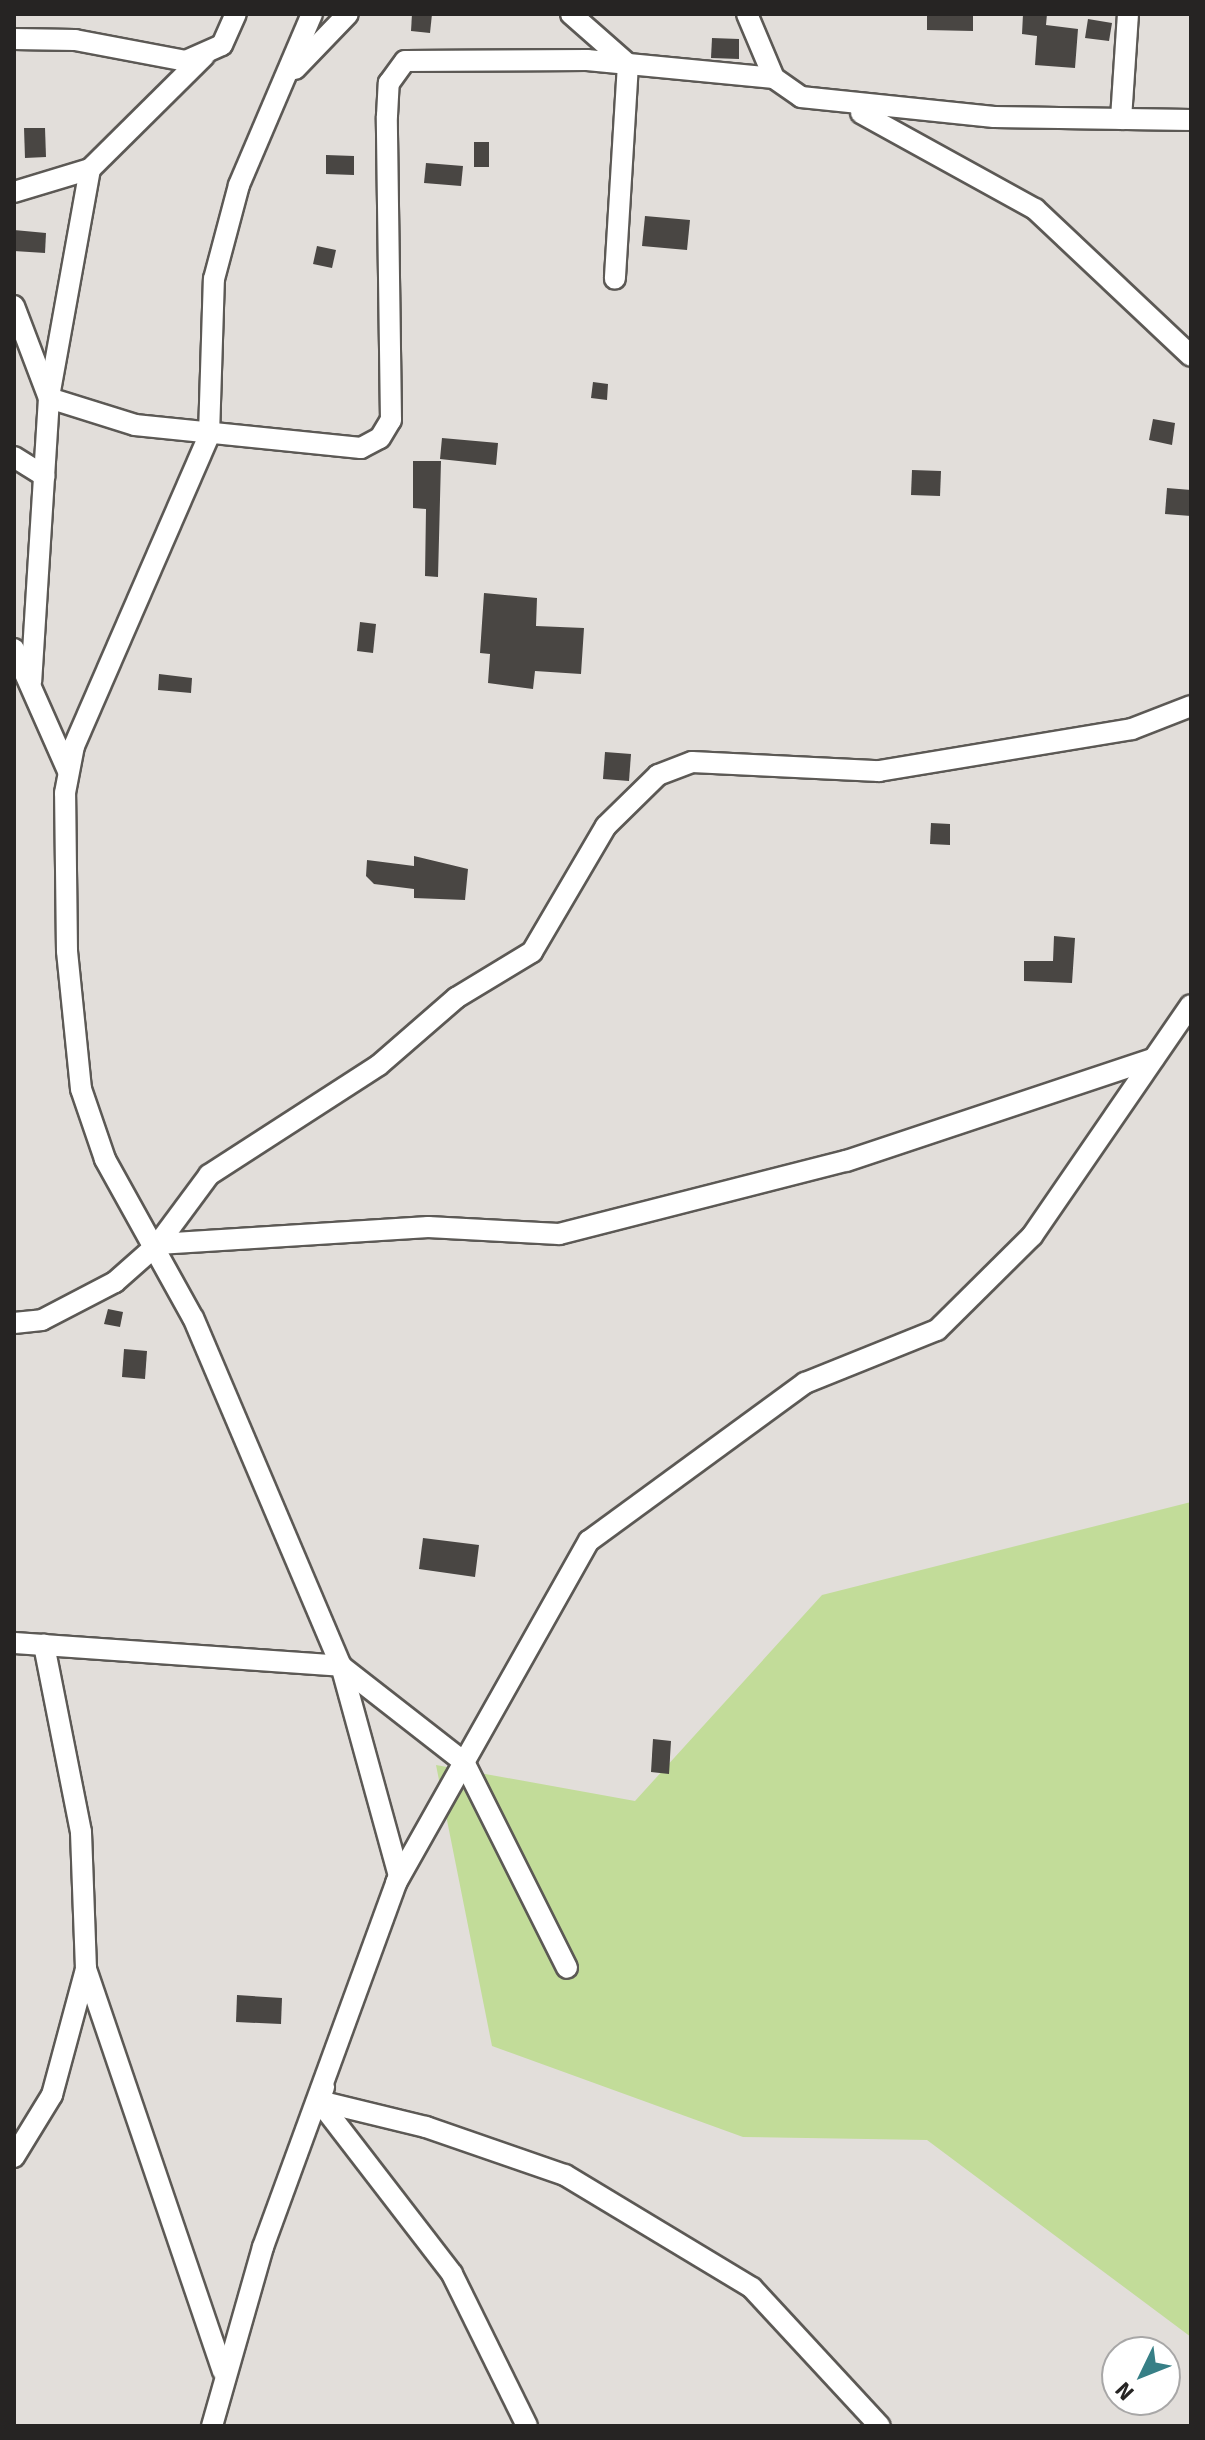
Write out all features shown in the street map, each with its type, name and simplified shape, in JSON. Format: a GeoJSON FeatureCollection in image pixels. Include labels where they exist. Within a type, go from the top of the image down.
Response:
{"type":"FeatureCollection","features":[{"type":"Feature","properties":{"kind":"street"},"geometry":{"type":"LineString","coordinates":[[14,192],[90,169],[204,56],[222,45],[236,14]]}},
{"type":"Feature","properties":{"kind":"street"},"geometry":{"type":"LineString","coordinates":[[212,2426],[223,2371],[399,1876],[341,1666],[158,1244],[105,1159],[81,1089],[67,951],[68,771],[209,435],[214,279],[239,185],[312,14]]}},
{"type":"Feature","properties":{"kind":"street"},"geometry":{"type":"LineString","coordinates":[[287,77],[348,14]]}},
{"type":"Feature","properties":{"kind":"street"},"geometry":{"type":"LineString","coordinates":[[571,14],[628,64]]}},
{"type":"Feature","properties":{"kind":"street"},"geometry":{"type":"LineString","coordinates":[[747,14],[774,78]]}},
{"type":"Feature","properties":{"kind":"street"},"geometry":{"type":"LineString","coordinates":[[1121,119],[1128,14]]}},
{"type":"Feature","properties":{"kind":"street"},"geometry":{"type":"LineString","coordinates":[[14,39],[75,40],[186,61],[204,56]]}},
{"type":"Feature","properties":{"kind":"street"},"geometry":{"type":"LineString","coordinates":[[49,398],[135,425],[209,435],[361,448],[380,438],[391,420],[389,83],[405,61],[628,64],[774,78],[801,97],[838,104],[1191,120]]}},
{"type":"Feature","properties":{"kind":"street"},"geometry":{"type":"LineString","coordinates":[[615,279],[628,64]]}},
{"type":"Feature","properties":{"kind":"street"},"geometry":{"type":"LineString","coordinates":[[838,104],[895,126],[1035,209],[1191,356]]}},
{"type":"Feature","properties":{"kind":"street"},"geometry":{"type":"LineString","coordinates":[[31,681],[49,398],[90,169]]}},
{"type":"Feature","properties":{"kind":"street"},"geometry":{"type":"LineString","coordinates":[[14,306],[49,398]]}},
{"type":"Feature","properties":{"kind":"street"},"geometry":{"type":"LineString","coordinates":[[14,457],[44,476]]}},
{"type":"Feature","properties":{"kind":"street"},"geometry":{"type":"LineString","coordinates":[[14,649],[31,681],[68,771]]}},
{"type":"Feature","properties":{"kind":"street"},"geometry":{"type":"LineString","coordinates":[[14,1323],[42,1320],[115,1282],[158,1244],[209,1175],[379,1065],[456,998],[532,952],[606,826],[658,775],[692,762],[879,771],[1132,729],[1191,706]]}},
{"type":"Feature","properties":{"kind":"street"},"geometry":{"type":"LineString","coordinates":[[319,2101],[399,1876],[589,1541],[805,1383],[937,1330],[1032,1236],[1191,1005]]}},
{"type":"Feature","properties":{"kind":"street"},"geometry":{"type":"LineString","coordinates":[[158,1244],[428,1227],[559,1234],[846,1161],[1153,1059]]}},
{"type":"Feature","properties":{"kind":"street"},"geometry":{"type":"LineString","coordinates":[[14,1643],[341,1666],[464,1762],[567,1968]]}},
{"type":"Feature","properties":{"kind":"street"},"geometry":{"type":"LineString","coordinates":[[44,1645],[81,1832],[86,1969],[223,2371]]}},
{"type":"Feature","properties":{"kind":"street"},"geometry":{"type":"LineString","coordinates":[[14,2157],[52,2095],[86,1969]]}},
{"type":"Feature","properties":{"kind":"street"},"geometry":{"type":"LineString","coordinates":[[319,2101],[452,2274],[527,2426]]}},
{"type":"Feature","properties":{"kind":"street"},"geometry":{"type":"LineString","coordinates":[[319,2101],[426,2127],[565,2175],[752,2288],[880,2426]]}},
{"type":"Feature","properties":{"kind":"green space"},"geometry":{"type":"Polygon","coordinates":[[[1191,1502],[1191,2337],[927,2140],[743,2137],[492,2046],[436,1765],[635,1801],[822,1595],[1191,1502]]]}},
{"type":"Feature","properties":{"kind":"building"},"geometry":{"type":"Polygon","coordinates":[[[412,14],[432,14],[430,33],[411,31],[412,14]]]}},
{"type":"Feature","properties":{"kind":"building"},"geometry":{"type":"Polygon","coordinates":[[[1023,14],[1047,14],[1046,25],[1078,29],[1075,68],[1035,65],[1037,36],[1022,34],[1023,14]]]}},
{"type":"Feature","properties":{"kind":"building"},"geometry":{"type":"Polygon","coordinates":[[[927,16],[973,16],[973,31],[927,30],[927,16]]]}},
{"type":"Feature","properties":{"kind":"building"},"geometry":{"type":"Polygon","coordinates":[[[1088,19],[1112,23],[1109,41],[1085,38],[1088,19]]]}},
{"type":"Feature","properties":{"kind":"building"},"geometry":{"type":"Polygon","coordinates":[[[712,38],[739,39],[739,59],[711,58],[712,38]]]}},
{"type":"Feature","properties":{"kind":"building"},"geometry":{"type":"Polygon","coordinates":[[[24,128],[45,128],[46,157],[25,158],[24,128]]]}},
{"type":"Feature","properties":{"kind":"building"},"geometry":{"type":"Polygon","coordinates":[[[474,142],[489,142],[489,167],[474,167],[474,142]]]}},
{"type":"Feature","properties":{"kind":"building"},"geometry":{"type":"Polygon","coordinates":[[[326,155],[354,156],[354,175],[326,174],[326,155]]]}},
{"type":"Feature","properties":{"kind":"building"},"geometry":{"type":"Polygon","coordinates":[[[426,163],[463,166],[461,186],[424,183],[426,163]]]}},
{"type":"Feature","properties":{"kind":"building"},"geometry":{"type":"Polygon","coordinates":[[[645,216],[690,220],[687,250],[642,246],[645,216]]]}},
{"type":"Feature","properties":{"kind":"building"},"geometry":{"type":"Polygon","coordinates":[[[14,230],[46,233],[45,253],[14,251],[14,230]]]}},
{"type":"Feature","properties":{"kind":"building"},"geometry":{"type":"Polygon","coordinates":[[[317,246],[336,250],[332,268],[313,264],[317,246]]]}},
{"type":"Feature","properties":{"kind":"building"},"geometry":{"type":"Polygon","coordinates":[[[593,382],[608,384],[607,400],[591,398],[593,382]]]}},
{"type":"Feature","properties":{"kind":"building"},"geometry":{"type":"Polygon","coordinates":[[[1153,419],[1175,423],[1172,445],[1149,440],[1153,419]]]}},
{"type":"Feature","properties":{"kind":"building"},"geometry":{"type":"Polygon","coordinates":[[[442,438],[498,443],[496,465],[440,459],[442,438]]]}},
{"type":"Feature","properties":{"kind":"building"},"geometry":{"type":"Polygon","coordinates":[[[413,461],[441,461],[438,577],[425,576],[426,509],[413,508],[413,461]]]}},
{"type":"Feature","properties":{"kind":"building"},"geometry":{"type":"Polygon","coordinates":[[[912,470],[941,471],[940,496],[911,495],[912,470]]]}},
{"type":"Feature","properties":{"kind":"building"},"geometry":{"type":"Polygon","coordinates":[[[1167,488],[1191,490],[1191,516],[1165,514],[1167,488]]]}},
{"type":"Feature","properties":{"kind":"building"},"geometry":{"type":"Polygon","coordinates":[[[484,593],[537,598],[536,626],[584,628],[581,674],[535,671],[533,689],[488,683],[490,654],[480,653],[484,593]]]}},
{"type":"Feature","properties":{"kind":"building"},"geometry":{"type":"Polygon","coordinates":[[[360,622],[376,624],[373,653],[357,651],[360,622]]]}},
{"type":"Feature","properties":{"kind":"building"},"geometry":{"type":"Polygon","coordinates":[[[159,674],[192,678],[191,693],[158,690],[159,674]]]}},
{"type":"Feature","properties":{"kind":"building"},"geometry":{"type":"Polygon","coordinates":[[[605,752],[631,754],[629,781],[603,779],[605,752]]]}},
{"type":"Feature","properties":{"kind":"building"},"geometry":{"type":"Polygon","coordinates":[[[931,823],[950,824],[950,845],[930,844],[931,823]]]}},
{"type":"Feature","properties":{"kind":"building"},"geometry":{"type":"Polygon","coordinates":[[[414,856],[468,869],[465,900],[414,898],[414,889],[374,884],[366,876],[367,860],[414,866],[414,856]]]}},
{"type":"Feature","properties":{"kind":"building"},"geometry":{"type":"Polygon","coordinates":[[[1054,936],[1075,938],[1072,983],[1024,981],[1024,961],[1053,961],[1054,936]]]}},
{"type":"Feature","properties":{"kind":"building"},"geometry":{"type":"Polygon","coordinates":[[[108,1309],[123,1312],[120,1327],[104,1324],[108,1309]]]}},
{"type":"Feature","properties":{"kind":"building"},"geometry":{"type":"Polygon","coordinates":[[[124,1349],[147,1351],[145,1379],[122,1377],[124,1349]]]}},
{"type":"Feature","properties":{"kind":"building"},"geometry":{"type":"Polygon","coordinates":[[[423,1538],[479,1545],[475,1577],[419,1569],[423,1538]]]}},
{"type":"Feature","properties":{"kind":"building"},"geometry":{"type":"Polygon","coordinates":[[[653,1739],[671,1741],[669,1774],[651,1772],[653,1739]]]}},
{"type":"Feature","properties":{"kind":"building"},"geometry":{"type":"Polygon","coordinates":[[[237,1995],[282,1998],[281,2024],[236,2022],[237,1995]]]}}]}
